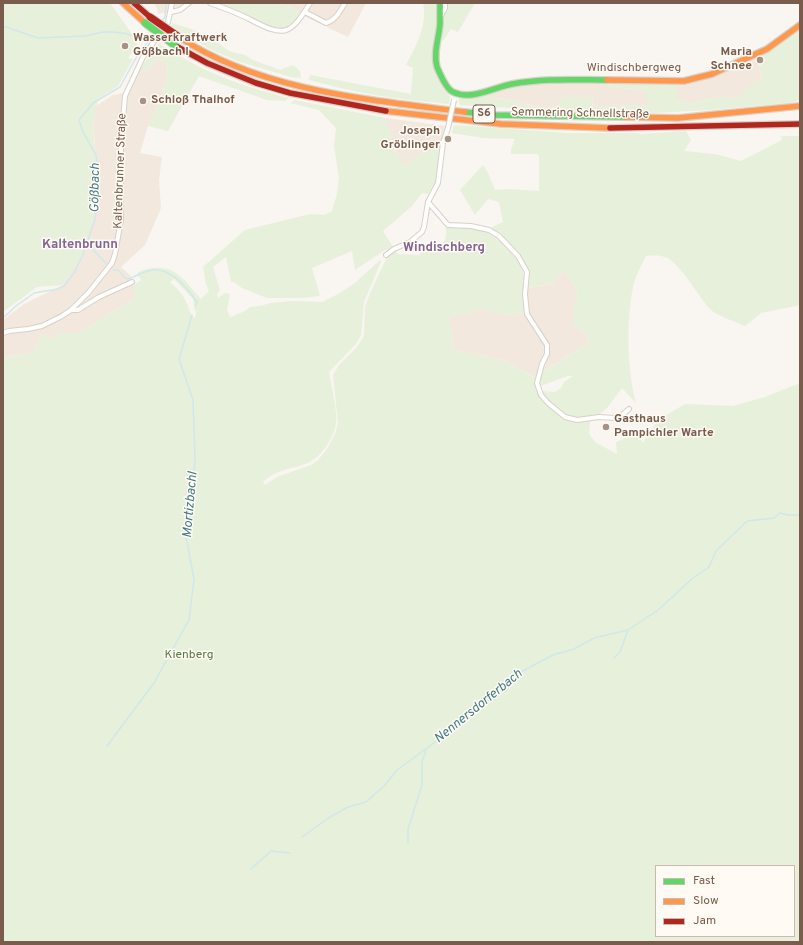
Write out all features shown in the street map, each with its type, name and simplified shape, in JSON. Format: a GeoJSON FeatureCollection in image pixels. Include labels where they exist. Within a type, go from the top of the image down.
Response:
{"type":"FeatureCollection","features":[{"type":"Feature","properties":{"kind":"main road","name":"Semmering Schnellstraße"},"geometry":{"type":"LineString","coordinates":[[123,3],[147,20],[211,56],[240,68],[302,87],[376,101],[493,115],[678,118],[800,106]]}},
{"type":"Feature","properties":{"kind":"main road","name":"Semmering Schnellstraße"},"geometry":{"type":"LineString","coordinates":[[134,3],[147,20],[174,45],[206,63],[290,93],[374,110],[501,124],[596,127],[800,124]]}},
{"type":"Feature","properties":{"kind":"main road"},"geometry":{"type":"LineString","coordinates":[[440,3],[440,18],[436,48],[437,66],[444,82],[454,96]]}},
{"type":"Feature","properties":{"kind":"main road","name":"Windischbergweg"},"geometry":{"type":"LineString","coordinates":[[454,96],[476,94],[512,84],[547,80],[684,81],[712,74],[767,49],[800,25]]}},
{"type":"Feature","properties":{"kind":"street","name":"Kaltenbrunner Straße"},"geometry":{"type":"LineString","coordinates":[[3,333],[42,326],[62,316],[71,310],[89,292],[114,260],[121,220],[121,142],[125,96],[143,57],[168,22],[172,3]]}},
{"type":"Feature","properties":{"kind":"street"},"geometry":{"type":"LineString","coordinates":[[170,12],[180,10],[189,3]]}},
{"type":"Feature","properties":{"kind":"street"},"geometry":{"type":"LineString","coordinates":[[210,3],[237,13],[275,31],[281,32],[288,30],[293,26],[310,3]]}},
{"type":"Feature","properties":{"kind":"street"},"geometry":{"type":"LineString","coordinates":[[304,12],[326,23],[332,21],[339,14],[345,3]]}},
{"type":"Feature","properties":{"kind":"street"},"geometry":{"type":"LineString","coordinates":[[440,18],[445,8],[445,3]]}},
{"type":"Feature","properties":{"kind":"street"},"geometry":{"type":"LineString","coordinates":[[386,255],[394,249],[410,242],[422,232],[428,202],[438,183],[443,143],[448,128],[454,96]]}},
{"type":"Feature","properties":{"kind":"street"},"geometry":{"type":"LineString","coordinates":[[428,202],[448,225],[471,226],[489,230],[499,236],[518,256],[527,272],[525,289],[527,314],[547,345],[547,354],[540,370],[537,383],[541,395],[548,403],[568,419],[577,420],[599,417],[615,418],[621,416],[629,408]]}},
{"type":"Feature","properties":{"kind":"street"},"geometry":{"type":"LineString","coordinates":[[71,310],[78,310],[98,297],[132,282]]}},
{"type":"Feature","properties":{"kind":"shaded area"},"geometry":{"type":"Polygon","coordinates":[[[153,3],[191,3],[184,10],[173,15],[168,14],[168,12],[158,14],[157,8],[153,3]]]}},
{"type":"Feature","properties":{"kind":"shaded area"},"geometry":{"type":"Polygon","coordinates":[[[278,3],[366,3],[348,37],[304,16],[289,6],[287,8],[278,3]]]}},
{"type":"Feature","properties":{"kind":"shaded area"},"geometry":{"type":"Polygon","coordinates":[[[756,56],[762,81],[753,82],[749,89],[743,94],[731,100],[728,95],[690,103],[681,100],[677,103],[675,79],[689,78],[715,71],[756,56]]]}},
{"type":"Feature","properties":{"kind":"shaded area"},"geometry":{"type":"Polygon","coordinates":[[[158,59],[167,64],[168,74],[160,99],[148,126],[140,153],[162,157],[159,180],[161,208],[145,245],[121,267],[131,276],[135,298],[79,333],[60,333],[51,339],[41,334],[33,353],[3,357],[3,320],[24,304],[63,285],[83,253],[95,143],[93,125],[96,106],[113,95],[124,93],[136,67],[146,72],[158,59]]]}},
{"type":"Feature","properties":{"kind":"shaded area"},"geometry":{"type":"Polygon","coordinates":[[[608,80],[608,87],[645,91],[649,105],[611,106],[592,109],[593,98],[562,97],[558,108],[541,107],[517,101],[479,96],[513,81],[608,80]]]}},
{"type":"Feature","properties":{"kind":"shaded area"},"geometry":{"type":"Polygon","coordinates":[[[385,118],[445,126],[442,141],[424,151],[405,166],[397,155],[385,118]]]}},
{"type":"Feature","properties":{"kind":"shaded area"},"geometry":{"type":"Polygon","coordinates":[[[563,270],[575,285],[578,301],[574,324],[585,334],[590,342],[534,377],[503,360],[454,350],[449,317],[482,309],[510,316],[524,313],[523,289],[552,284],[563,270]]]}},
{"type":"Feature","properties":{"kind":"green space"},"geometry":{"type":"Polygon","coordinates":[[[3,3],[110,3],[130,31],[137,45],[128,58],[133,59],[118,86],[98,99],[93,125],[96,164],[93,220],[83,253],[63,285],[37,287],[3,312],[3,3]]]}},
{"type":"Feature","properties":{"kind":"green space"},"geometry":{"type":"Polygon","coordinates":[[[216,3],[278,3],[287,8],[288,6],[301,12],[288,26],[283,29],[278,29],[268,27],[235,10],[216,3]]]}},
{"type":"Feature","properties":{"kind":"green space"},"geometry":{"type":"Polygon","coordinates":[[[423,3],[437,3],[438,29],[434,60],[437,72],[450,97],[449,104],[343,89],[309,80],[310,75],[411,94],[413,68],[406,65],[420,35],[424,19],[423,3]]]}},
{"type":"Feature","properties":{"kind":"green space"},"geometry":{"type":"Polygon","coordinates":[[[442,3],[475,3],[458,32],[451,29],[443,41],[441,35],[444,13],[442,3]]]}},
{"type":"Feature","properties":{"kind":"green space"},"geometry":{"type":"Polygon","coordinates":[[[172,23],[210,37],[229,51],[245,55],[253,60],[280,70],[293,65],[300,71],[301,78],[291,77],[237,61],[210,49],[171,26],[172,23]]]}},
{"type":"Feature","properties":{"kind":"green space"},"geometry":{"type":"Polygon","coordinates":[[[800,27],[800,100],[789,103],[710,110],[631,114],[460,105],[458,100],[461,97],[470,98],[479,96],[517,101],[532,106],[558,108],[562,97],[593,97],[592,108],[649,105],[644,91],[608,87],[609,83],[676,83],[678,103],[681,100],[690,103],[728,95],[731,100],[744,93],[753,82],[762,80],[756,56],[800,27]]]}},
{"type":"Feature","properties":{"kind":"green space"},"geometry":{"type":"Polygon","coordinates":[[[158,43],[196,65],[218,75],[253,88],[289,98],[285,101],[267,100],[199,76],[168,131],[148,126],[160,99],[168,74],[167,64],[158,59],[146,72],[140,69],[158,43]]]}},
{"type":"Feature","properties":{"kind":"green space","name":"Kienberg"},"geometry":{"type":"Polygon","coordinates":[[[295,100],[385,118],[397,155],[405,165],[424,151],[442,141],[437,180],[428,194],[422,193],[412,206],[383,231],[393,247],[385,250],[355,270],[352,251],[312,268],[320,296],[301,298],[267,298],[242,288],[234,282],[231,282],[226,257],[213,267],[220,290],[217,294],[218,298],[225,293],[230,294],[227,310],[231,317],[245,311],[250,307],[271,303],[292,301],[322,302],[340,293],[356,282],[380,260],[381,262],[364,302],[361,335],[356,344],[329,372],[335,406],[336,424],[329,442],[321,453],[311,462],[272,475],[263,482],[265,485],[277,477],[311,465],[318,460],[327,449],[335,434],[338,423],[333,375],[339,365],[356,348],[364,336],[365,307],[387,257],[395,250],[398,254],[419,255],[428,244],[444,242],[446,237],[446,228],[475,228],[497,237],[517,260],[524,278],[524,313],[510,316],[482,309],[449,317],[454,350],[503,360],[533,377],[536,376],[535,385],[540,396],[565,419],[579,422],[593,419],[590,422],[589,434],[595,442],[617,454],[616,442],[637,433],[643,443],[658,420],[685,404],[733,406],[765,397],[800,383],[800,942],[3,942],[3,357],[33,353],[41,334],[51,339],[60,333],[79,333],[135,298],[132,286],[141,280],[137,273],[143,270],[154,268],[169,269],[181,277],[201,299],[209,291],[206,284],[203,267],[245,230],[310,214],[324,215],[332,211],[337,194],[339,178],[334,146],[336,128],[319,110],[290,103],[295,100]],[[174,279],[170,282],[181,293],[195,318],[196,313],[193,299],[174,279]]]}},
{"type":"Feature","properties":{"kind":"green space"},"geometry":{"type":"Polygon","coordinates":[[[454,125],[568,133],[641,134],[686,131],[691,140],[684,151],[715,154],[741,161],[782,140],[781,136],[800,136],[800,305],[761,313],[745,326],[722,317],[711,310],[683,272],[671,260],[660,256],[646,256],[638,271],[634,283],[629,315],[629,361],[636,403],[622,388],[607,408],[598,416],[575,419],[562,414],[543,396],[541,391],[555,392],[561,388],[564,382],[573,376],[568,376],[540,386],[541,373],[590,342],[585,334],[574,324],[572,305],[578,301],[575,285],[563,270],[552,284],[527,288],[526,269],[500,235],[491,229],[492,227],[503,222],[499,202],[488,199],[475,215],[460,190],[483,165],[495,190],[510,189],[539,191],[539,156],[537,154],[511,154],[511,149],[515,139],[483,138],[452,133],[454,125]]]}},
{"type":"Feature","properties":{"kind":"waterway","name":"Gößbach"},"geometry":{"type":"LineString","coordinates":[[161,23],[165,17],[166,3]]}},
{"type":"Feature","properties":{"kind":"waterway"},"geometry":{"type":"LineString","coordinates":[[3,26],[38,38],[85,36],[103,32],[152,37]]}},
{"type":"Feature","properties":{"kind":"waterway","name":"Gößbach"},"geometry":{"type":"LineString","coordinates":[[3,318],[34,293],[58,289],[64,286],[74,273],[83,254],[95,220],[99,175],[96,155],[83,132],[79,120],[93,103],[120,87],[136,58],[154,33]]}},
{"type":"Feature","properties":{"kind":"waterway"},"geometry":{"type":"LineString","coordinates":[[87,244],[108,265]]}},
{"type":"Feature","properties":{"kind":"waterway","name":"Mortizbachl"},"geometry":{"type":"LineString","coordinates":[[113,270],[118,270],[125,278],[129,279],[143,272],[152,270],[166,272],[184,285],[197,302],[196,305]]}},
{"type":"Feature","properties":{"kind":"waterway","name":"Mortizbachl"},"geometry":{"type":"LineString","coordinates":[[107,746],[154,683],[189,620],[194,579],[186,536],[192,505],[195,458],[193,400],[179,359],[192,315]]}},
{"type":"Feature","properties":{"kind":"waterway","name":"Nennersdorferbach"},"geometry":{"type":"LineString","coordinates":[[302,837],[330,817],[348,807],[366,802],[384,786],[397,770],[442,737],[467,714],[494,697],[503,684],[515,675],[553,655],[574,649],[594,638],[628,630],[658,610],[693,578],[709,567],[716,551],[747,521],[774,518],[780,513],[800,515]]}},
{"type":"Feature","properties":{"kind":"waterway"},"geometry":{"type":"LineString","coordinates":[[614,658],[620,652],[628,630]]}},
{"type":"Feature","properties":{"kind":"waterway"},"geometry":{"type":"LineString","coordinates":[[408,843],[408,829],[422,785],[422,762],[426,750]]}},
{"type":"Feature","properties":{"kind":"waterway"},"geometry":{"type":"LineString","coordinates":[[251,869],[271,851],[290,853]]}},
{"type":"Feature","properties":{"kind":"traffic: fast"},"geometry":{"type":"LineString","coordinates":[[440,3],[440,24],[436,62],[444,81],[448,88],[453,92],[468,95],[512,84],[536,81],[607,80]]}},
{"type":"Feature","properties":{"kind":"traffic: fast"},"geometry":{"type":"LineString","coordinates":[[145,23],[174,45]]}},
{"type":"Feature","properties":{"kind":"traffic: fast"},"geometry":{"type":"LineString","coordinates":[[465,112],[493,115],[625,117]]}},
{"type":"Feature","properties":{"kind":"traffic: slow"},"geometry":{"type":"LineString","coordinates":[[123,3],[145,23]]}},
{"type":"Feature","properties":{"kind":"traffic: slow"},"geometry":{"type":"LineString","coordinates":[[607,80],[684,81],[712,74],[767,49],[800,25]]}},
{"type":"Feature","properties":{"kind":"traffic: slow"},"geometry":{"type":"LineString","coordinates":[[179,37],[211,55],[245,70],[280,81],[355,97],[465,112]]}},
{"type":"Feature","properties":{"kind":"traffic: slow"},"geometry":{"type":"LineString","coordinates":[[625,117],[678,118],[800,106]]}},
{"type":"Feature","properties":{"kind":"traffic: slow"},"geometry":{"type":"LineString","coordinates":[[386,111],[501,124],[610,128]]}},
{"type":"Feature","properties":{"kind":"traffic: jam"},"geometry":{"type":"LineString","coordinates":[[134,3],[150,17]]}},
{"type":"Feature","properties":{"kind":"traffic: jam"},"geometry":{"type":"LineString","coordinates":[[150,17],[179,37]]}},
{"type":"Feature","properties":{"kind":"traffic: jam"},"geometry":{"type":"LineString","coordinates":[[174,45],[207,63],[256,83],[290,93],[386,111]]}},
{"type":"Feature","properties":{"kind":"traffic: jam"},"geometry":{"type":"LineString","coordinates":[[610,128],[800,124]]}},
{"type":"Feature","properties":{"kind":"place","name":"Wasserkraftwerk Gößbach I"},"geometry":{"type":"Point","coordinates":[125,46]}},
{"type":"Feature","properties":{"kind":"place","name":"Maria Schnee"},"geometry":{"type":"Point","coordinates":[760,60]}},
{"type":"Feature","properties":{"kind":"place","name":"Schloß Thalhof"},"geometry":{"type":"Point","coordinates":[143,101]}},
{"type":"Feature","properties":{"kind":"place","name":"Joseph Gröblinger"},"geometry":{"type":"Point","coordinates":[448,139]}},
{"type":"Feature","properties":{"kind":"place","name":"Gasthaus Pampichler Warte"},"geometry":{"type":"Point","coordinates":[606,427]}},
{"type":"Feature","properties":{"kind":"district","name":"Kaltenbrunn"},"geometry":{"type":"Point","coordinates":[80,245]}},
{"type":"Feature","properties":{"kind":"district","name":"Windischberg"},"geometry":{"type":"Point","coordinates":[444,248]}}]}
